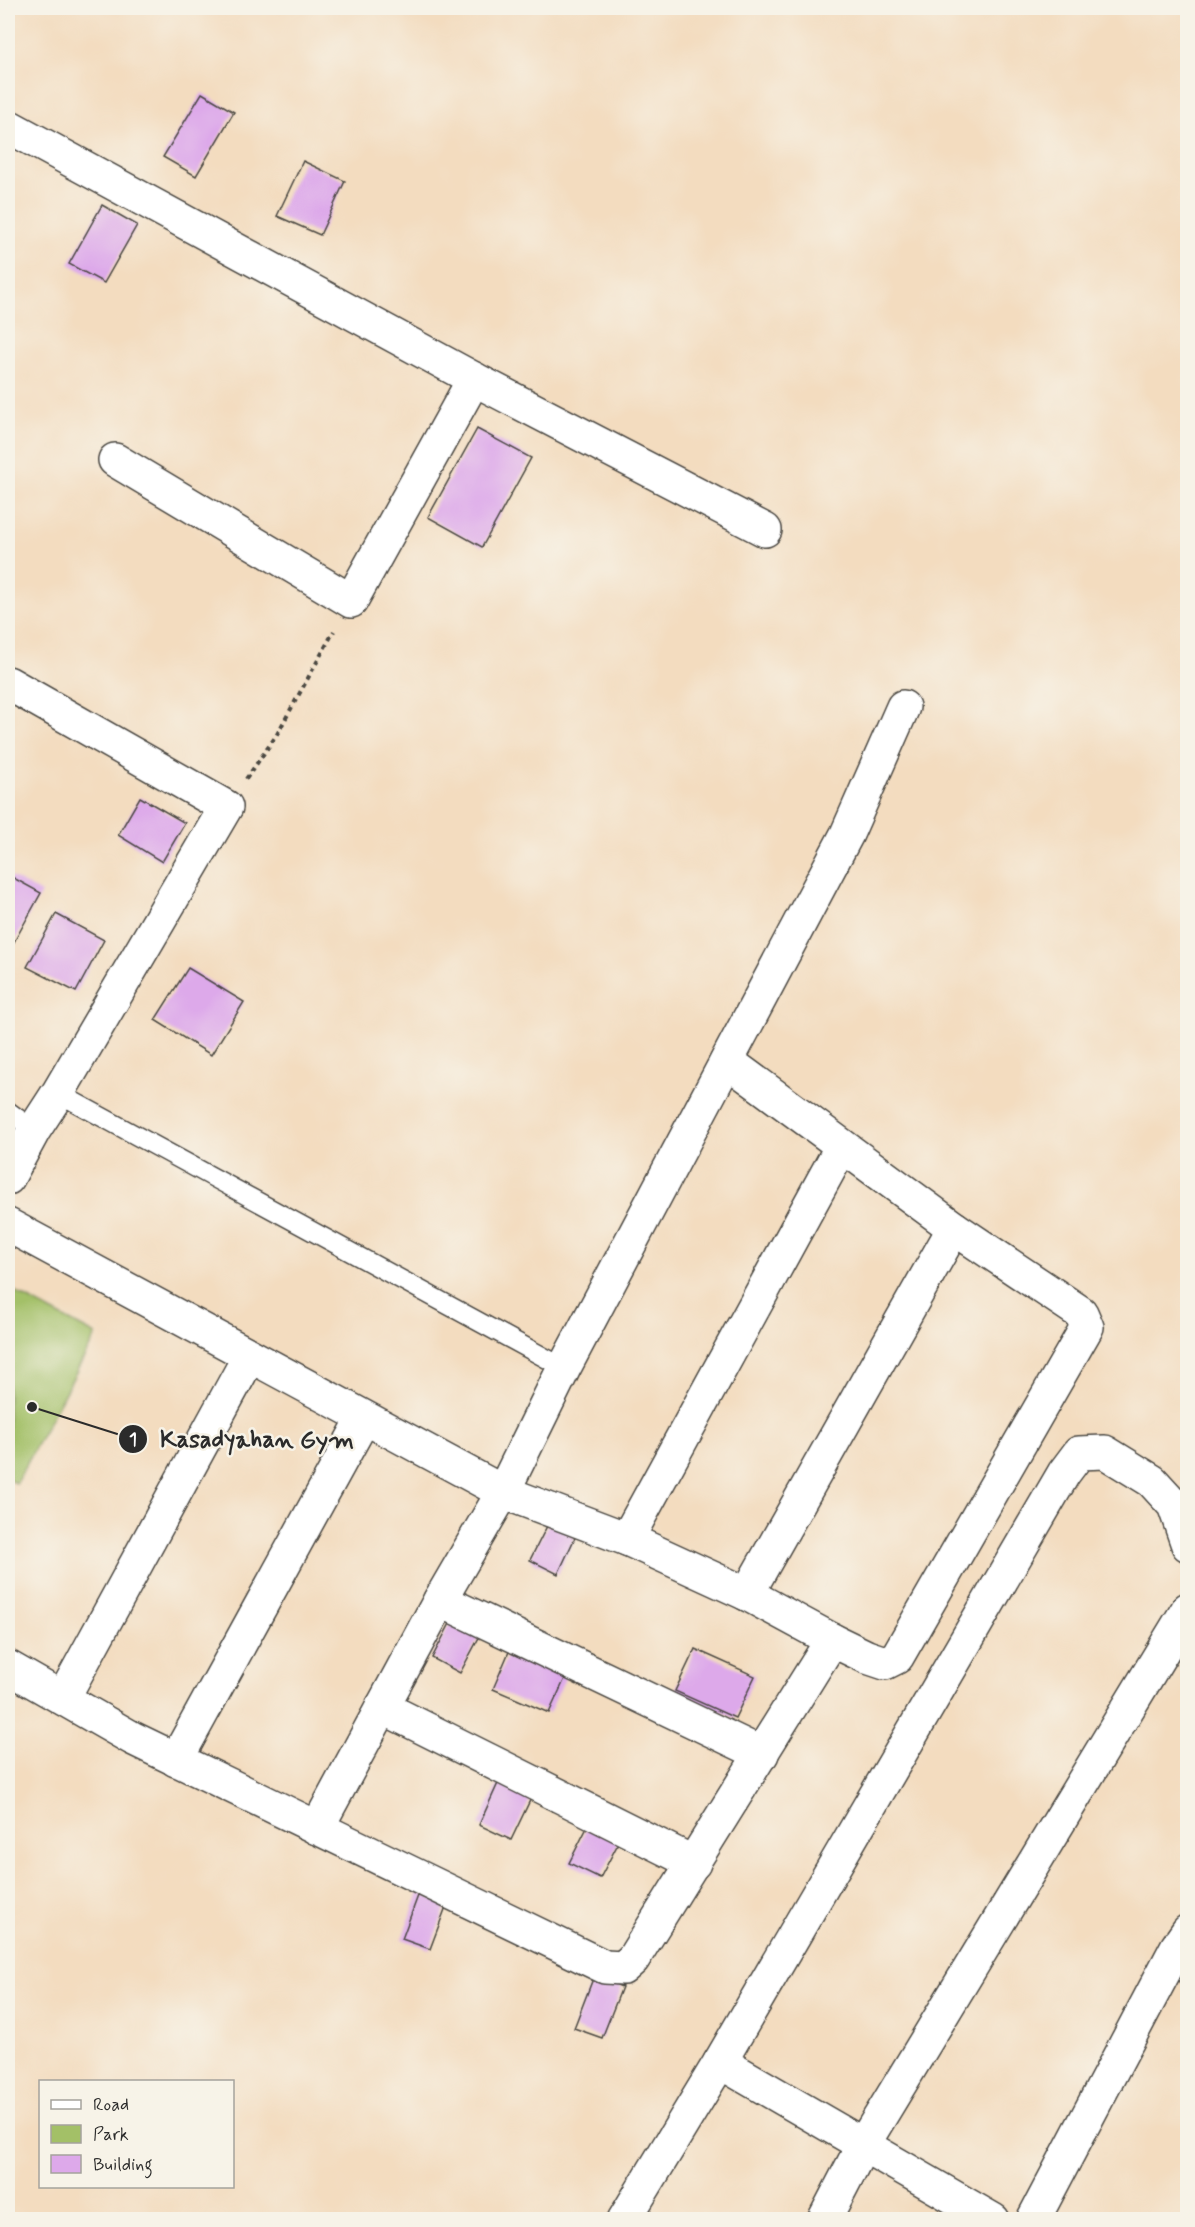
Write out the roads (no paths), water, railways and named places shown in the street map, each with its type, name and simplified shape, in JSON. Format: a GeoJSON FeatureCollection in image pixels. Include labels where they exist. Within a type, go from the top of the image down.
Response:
{"type":"FeatureCollection","features":[{"type":"Feature","properties":{"kind":"street"},"geometry":{"type":"LineString","coordinates":[[8,126],[474,379],[765,531]]}},
{"type":"Feature","properties":{"kind":"street"},"geometry":{"type":"LineString","coordinates":[[115,460],[351,601],[474,379]]}},
{"type":"Feature","properties":{"kind":"street"},"geometry":{"type":"LineString","coordinates":[[8,683],[226,807],[34,1130],[8,1178]]}},
{"type":"Feature","properties":{"kind":"street"},"geometry":{"type":"LineString","coordinates":[[317,1828],[440,1600],[503,1492],[564,1368],[848,834],[903,708]]}},
{"type":"Feature","properties":{"kind":"street"},"geometry":{"type":"LineString","coordinates":[[8,1225],[503,1492],[627,1539],[747,1594],[867,1658],[885,1663],[897,1658],[1087,1327],[1081,1313],[954,1228],[727,1061]]}},
{"type":"Feature","properties":{"kind":"street"},"geometry":{"type":"LineString","coordinates":[[627,1539],[842,1146]]}},
{"type":"Feature","properties":{"kind":"street"},"geometry":{"type":"LineString","coordinates":[[747,1594],[954,1228]]}},
{"type":"Feature","properties":{"kind":"street"},"geometry":{"type":"LineString","coordinates":[[63,1698],[249,1356]]}},
{"type":"Feature","properties":{"kind":"street"},"geometry":{"type":"LineString","coordinates":[[176,1760],[364,1418]]}},
{"type":"Feature","properties":{"kind":"street"},"geometry":{"type":"LineString","coordinates":[[624,2220],[720,2062],[1064,1473],[1078,1453],[1105,1452],[1152,1481],[1174,1505],[1188,1545]]}},
{"type":"Feature","properties":{"kind":"street"},"geometry":{"type":"LineString","coordinates":[[440,1600],[762,1754]]}},
{"type":"Feature","properties":{"kind":"street"},"geometry":{"type":"LineString","coordinates":[[824,2220],[863,2145],[1188,1609]]}},
{"type":"Feature","properties":{"kind":"street"},"geometry":{"type":"LineString","coordinates":[[8,1667],[132,1738],[176,1760],[605,1967],[623,1968],[633,1959],[832,1640]]}},
{"type":"Feature","properties":{"kind":"street"},"geometry":{"type":"LineString","coordinates":[[382,1707],[694,1863]]}},
{"type":"Feature","properties":{"kind":"street"},"geometry":{"type":"LineString","coordinates":[[1033,2220],[1177,1947],[1188,1931]]}},
{"type":"Feature","properties":{"kind":"street"},"geometry":{"type":"LineString","coordinates":[[720,2062],[993,2220]]}},
{"type":"Feature","properties":{"kind":"lane"},"geometry":{"type":"LineString","coordinates":[[58,1093],[564,1368]]}},
{"type":"Feature","properties":{"kind":"lane"},"geometry":{"type":"LineString","coordinates":[[8,1111],[34,1130]]}},
{"type":"Feature","properties":{"kind":"place","name":"Kasadyahan Gym"},"geometry":{"type":"Point","coordinates":[32,1407]}}]}
